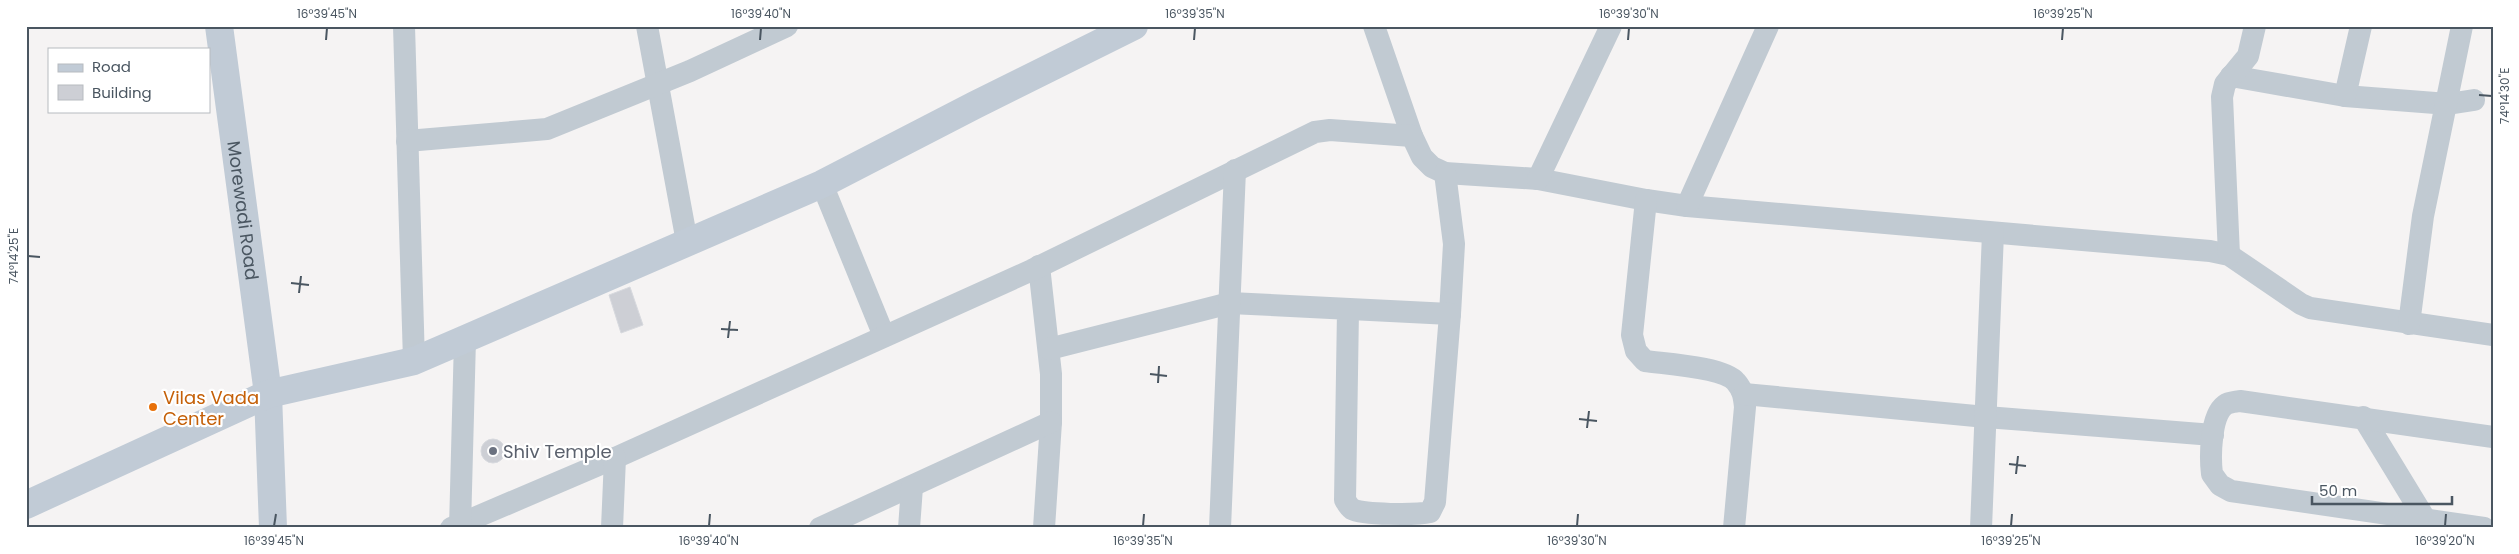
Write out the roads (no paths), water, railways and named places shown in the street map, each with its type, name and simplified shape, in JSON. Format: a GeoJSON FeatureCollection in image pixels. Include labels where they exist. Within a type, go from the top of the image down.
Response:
{"type":"FeatureCollection","features":[{"type":"Feature","properties":{"kind":"street","name":"Morewadi Road"},"geometry":{"type":"LineString","coordinates":[[218,26],[268,394],[273,528]]}},
{"type":"Feature","properties":{"kind":"street"},"geometry":{"type":"LineString","coordinates":[[404,26],[414,361]]}},
{"type":"Feature","properties":{"kind":"street"},"geometry":{"type":"LineString","coordinates":[[647,26],[686,242]]}},
{"type":"Feature","properties":{"kind":"street"},"geometry":{"type":"LineString","coordinates":[[407,141],[547,129],[657,84],[787,26]]}},
{"type":"Feature","properties":{"kind":"street"},"geometry":{"type":"LineString","coordinates":[[1374,26],[1412,136],[1422,157],[1432,166],[1445,173],[1538,179],[1687,206],[2210,251],[2229,255],[2300,304],[2310,308],[2493,335]]}},
{"type":"Feature","properties":{"kind":"street"},"geometry":{"type":"LineString","coordinates":[[1538,179],[1611,26]]}},
{"type":"Feature","properties":{"kind":"street"},"geometry":{"type":"LineString","coordinates":[[1687,206],[1768,26]]}},
{"type":"Feature","properties":{"kind":"street"},"geometry":{"type":"LineString","coordinates":[[2229,255],[2222,97],[2231,76],[2248,56],[2255,26]]}},
{"type":"Feature","properties":{"kind":"street"},"geometry":{"type":"LineString","coordinates":[[2345,96],[2361,26]]}},
{"type":"Feature","properties":{"kind":"street"},"geometry":{"type":"LineString","coordinates":[[2409,324],[2423,216],[2448,104],[2462,26]]}},
{"type":"Feature","properties":{"kind":"street"},"geometry":{"type":"LineString","coordinates":[[26,505],[268,394],[414,361],[466,339],[822,184],[974,104],[1125,28]]}},
{"type":"Feature","properties":{"kind":"street"},"geometry":{"type":"LineString","coordinates":[[2231,76],[2345,96],[2448,104],[2474,100]]}},
{"type":"Feature","properties":{"kind":"street"},"geometry":{"type":"LineString","coordinates":[[466,339],[457,526],[616,458],[1039,266],[1314,132],[1330,130],[1412,136]]}},
{"type":"Feature","properties":{"kind":"street"},"geometry":{"type":"LineString","coordinates":[[1220,528],[1236,170]]}},
{"type":"Feature","properties":{"kind":"street"},"geometry":{"type":"LineString","coordinates":[[1348,310],[1345,500],[1351,509],[1363,512],[1419,515],[1430,512],[1435,502],[1454,244],[1445,173]]}},
{"type":"Feature","properties":{"kind":"street"},"geometry":{"type":"LineString","coordinates":[[822,184],[884,336]]}},
{"type":"Feature","properties":{"kind":"street"},"geometry":{"type":"LineString","coordinates":[[1646,200],[1632,321],[1632,335],[1636,351],[1646,361],[1724,374],[1736,381],[1744,394],[1734,528]]}},
{"type":"Feature","properties":{"kind":"street"},"geometry":{"type":"LineString","coordinates":[[1981,528],[1993,233]]}},
{"type":"Feature","properties":{"kind":"street"},"geometry":{"type":"LineString","coordinates":[[1039,266],[1051,374],[1051,422],[1044,528]]}},
{"type":"Feature","properties":{"kind":"street"},"geometry":{"type":"LineString","coordinates":[[1049,348],[1230,303],[1450,314]]}},
{"type":"Feature","properties":{"kind":"street"},"geometry":{"type":"LineString","coordinates":[[1744,394],[1986,417],[2213,435]]}},
{"type":"Feature","properties":{"kind":"street"},"geometry":{"type":"LineString","coordinates":[[2484,528],[2428,523],[2231,491],[2220,485],[2212,474],[2213,435],[2218,412],[2226,404],[2240,400],[2493,437]]}},
{"type":"Feature","properties":{"kind":"street"},"geometry":{"type":"LineString","coordinates":[[2363,417],[2428,523]]}},
{"type":"Feature","properties":{"kind":"street"},"geometry":{"type":"LineString","coordinates":[[820,528],[1051,422]]}},
{"type":"Feature","properties":{"kind":"street"},"geometry":{"type":"LineString","coordinates":[[612,528],[616,458]]}},
{"type":"Feature","properties":{"kind":"street"},"geometry":{"type":"LineString","coordinates":[[909,528],[912,487]]}},
{"type":"Feature","properties":{"kind":"place","name":"Vilas Vada Center"},"geometry":{"type":"Point","coordinates":[153,407]}},
{"type":"Feature","properties":{"kind":"place","name":"Shiv Temple"},"geometry":{"type":"Point","coordinates":[493,451]}}]}
